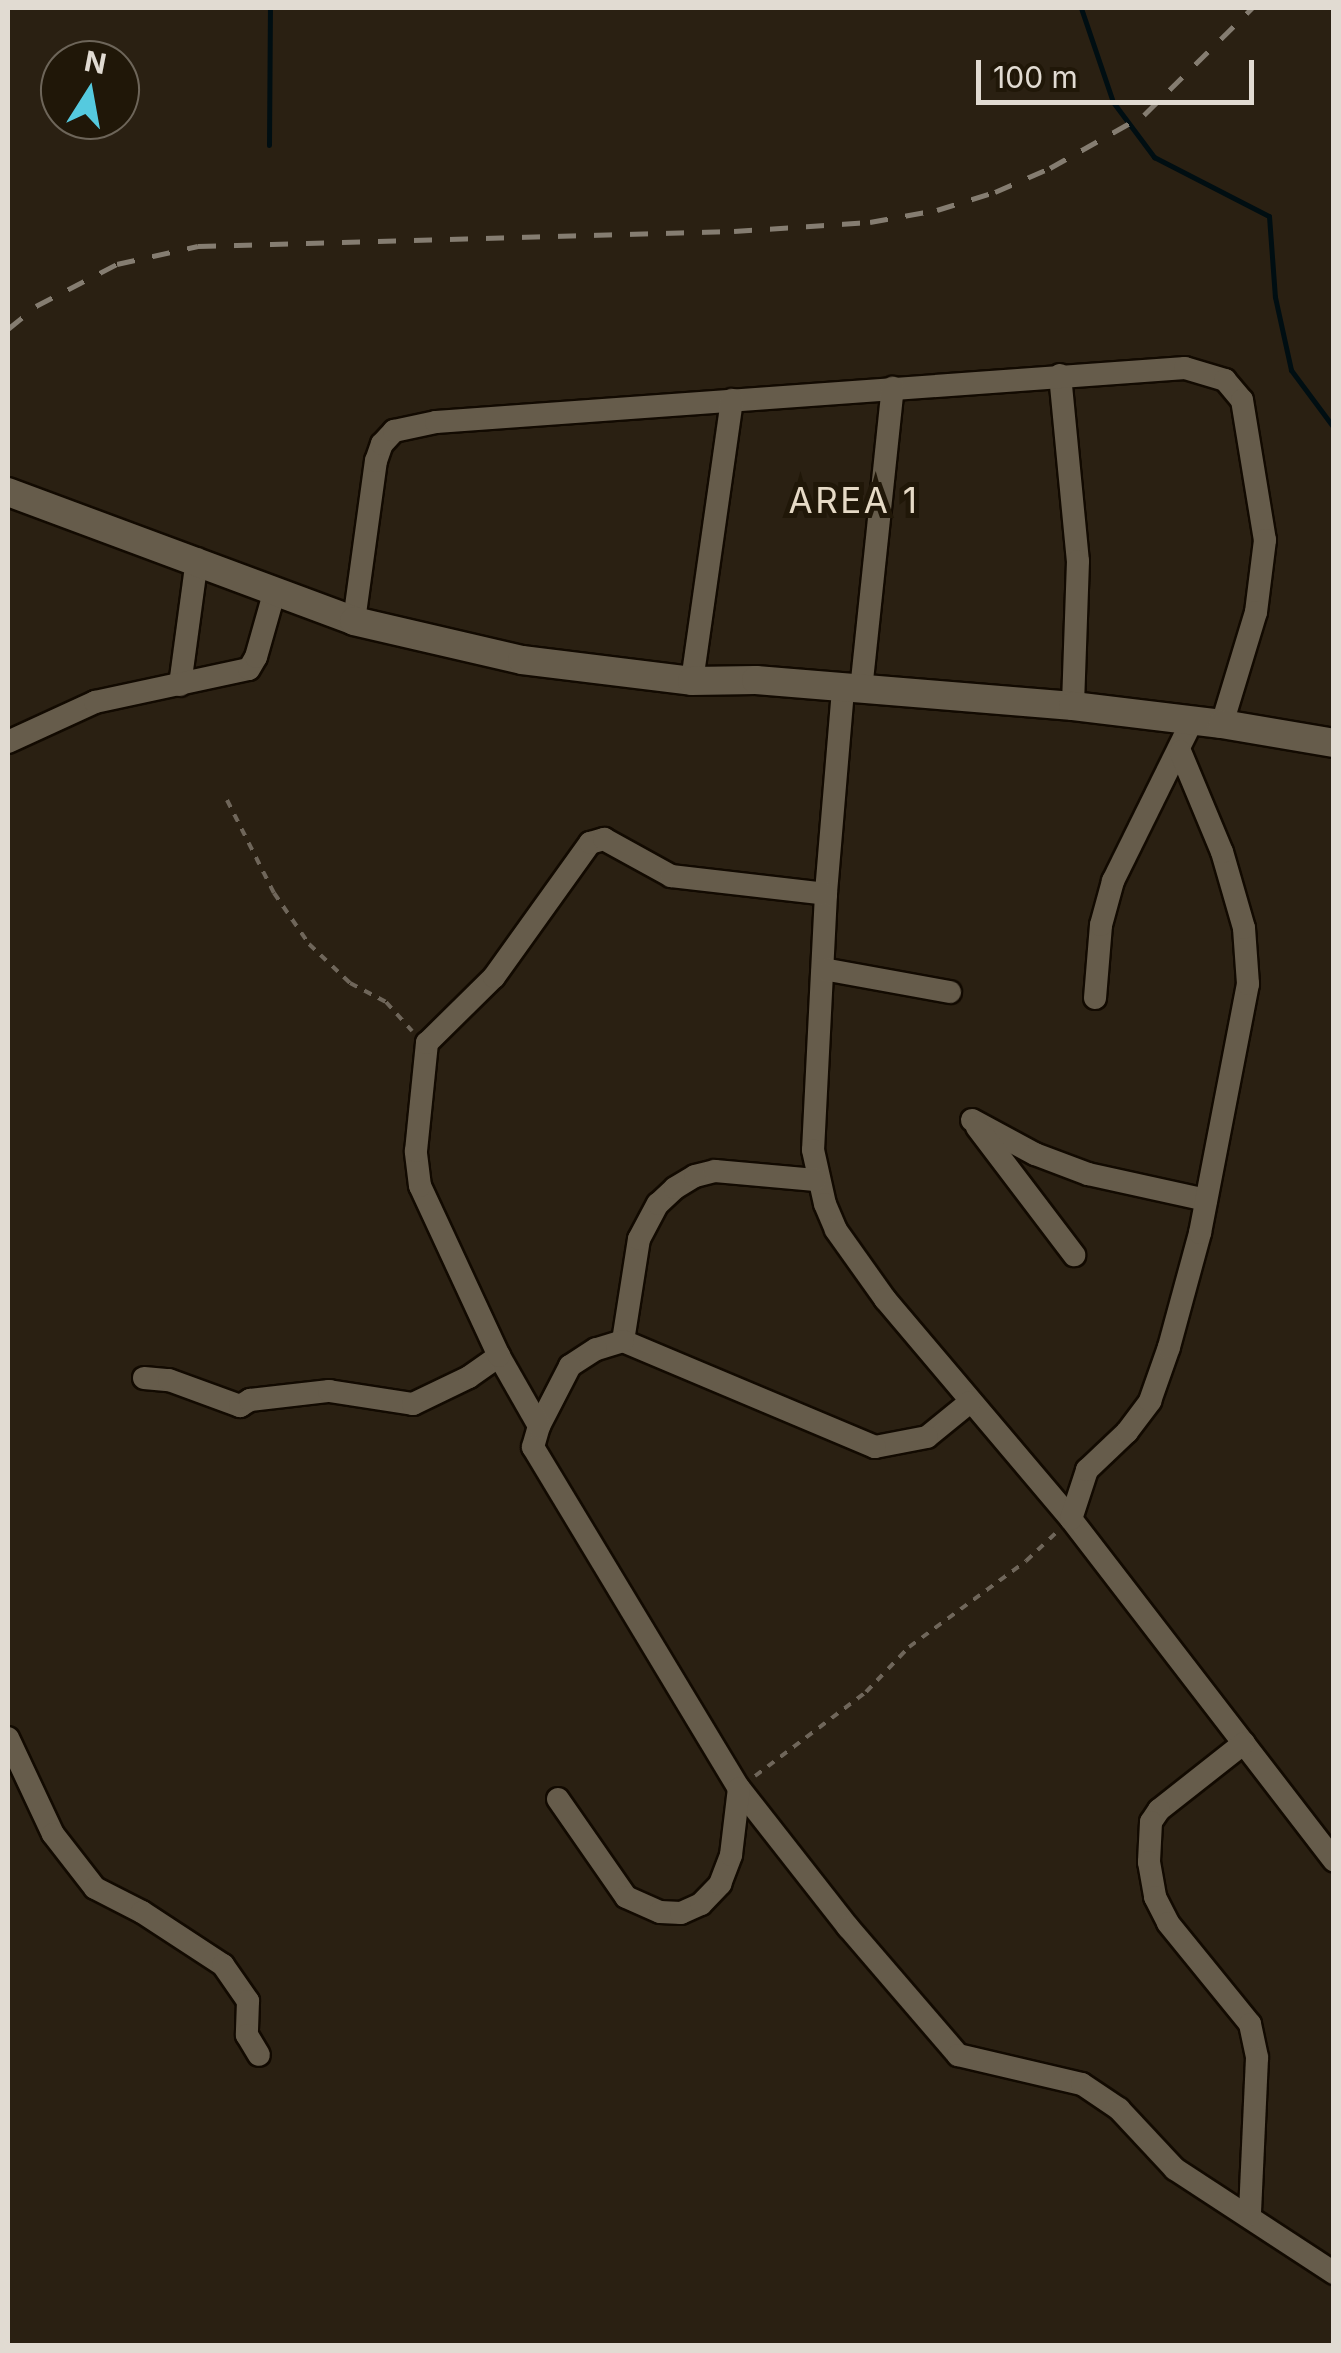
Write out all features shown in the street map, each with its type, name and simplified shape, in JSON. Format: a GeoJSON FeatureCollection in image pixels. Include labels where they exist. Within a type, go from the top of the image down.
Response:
{"type":"FeatureCollection","features":[{"type":"Feature","properties":{"kind":"main road"},"geometry":{"type":"LineString","coordinates":[[8,492],[197,559],[354,621],[522,660],[692,681],[756,680],[1074,706],[1222,724],[1334,744]]}},
{"type":"Feature","properties":{"kind":"street"},"geometry":{"type":"LineString","coordinates":[[354,621],[376,461],[382,444],[394,430],[436,422],[1060,374],[1185,368],[1225,380],[1242,400],[1265,540],[1263,578],[1222,724]]}},
{"type":"Feature","properties":{"kind":"street"},"geometry":{"type":"LineString","coordinates":[[1060,374],[1078,561],[1074,706]]}},
{"type":"Feature","properties":{"kind":"street"},"geometry":{"type":"LineString","coordinates":[[892,388],[826,894],[812,1150],[816,1180],[836,1230],[884,1299],[1072,1518],[1334,1860]]}},
{"type":"Feature","properties":{"kind":"street"},"geometry":{"type":"LineString","coordinates":[[692,681],[732,400]]}},
{"type":"Feature","properties":{"kind":"street"},"geometry":{"type":"LineString","coordinates":[[180,686],[197,559]]}},
{"type":"Feature","properties":{"kind":"street"},"geometry":{"type":"LineString","coordinates":[[8,742],[95,702],[249,669],[275,590]]}},
{"type":"Feature","properties":{"kind":"street"},"geometry":{"type":"LineString","coordinates":[[1095,998],[1100,925],[1113,881],[1192,721]]}},
{"type":"Feature","properties":{"kind":"street"},"geometry":{"type":"LineString","coordinates":[[1072,1518],[1087,1470],[1127,1432],[1150,1401],[1170,1346],[1206,1200],[1243,1019],[1248,951],[1222,852],[1180,750]]}},
{"type":"Feature","properties":{"kind":"street"},"geometry":{"type":"LineString","coordinates":[[539,1426],[499,1356],[416,1169],[428,1043],[494,977],[590,843],[604,839],[671,876],[826,894]]}},
{"type":"Feature","properties":{"kind":"street"},"geometry":{"type":"LineString","coordinates":[[823,969],[950,992]]}},
{"type":"Feature","properties":{"kind":"street"},"geometry":{"type":"LineString","coordinates":[[1074,1254],[972,1120],[1035,1154],[1088,1174],[1206,1200]]}},
{"type":"Feature","properties":{"kind":"street"},"geometry":{"type":"LineString","coordinates":[[624,1341],[639,1240],[658,1204],[675,1188],[694,1176],[716,1170],[816,1180]]}},
{"type":"Feature","properties":{"kind":"street"},"geometry":{"type":"LineString","coordinates":[[970,1402],[928,1437],[875,1447],[624,1341],[596,1349],[570,1366],[539,1426],[533,1447],[543,1470],[740,1788],[848,1927],[958,2055],[1082,2084],[1119,2110],[1175,2168],[1334,2274]]}},
{"type":"Feature","properties":{"kind":"street"},"geometry":{"type":"LineString","coordinates":[[144,1378],[170,1380],[240,1406],[250,1400],[329,1391],[412,1404],[469,1377],[499,1356]]}},
{"type":"Feature","properties":{"kind":"street"},"geometry":{"type":"LineString","coordinates":[[8,1738],[53,1834],[95,1888],[142,1912],[223,1965],[248,2002],[247,2034],[259,2056]]}},
{"type":"Feature","properties":{"kind":"street"},"geometry":{"type":"LineString","coordinates":[[1244,1743],[1159,1810],[1151,1822],[1148,1848],[1155,1897],[1168,1923],[1250,2024],[1256,2058],[1250,2215]]}},
{"type":"Feature","properties":{"kind":"street"},"geometry":{"type":"LineString","coordinates":[[558,1798],[626,1897],[660,1912],[681,1913],[701,1904],[720,1884],[732,1855],[740,1788]]}},
{"type":"Feature","properties":{"kind":"path"},"geometry":{"type":"LineString","coordinates":[[227,800],[274,893],[309,944],[350,983],[386,1002],[405,1026],[428,1043]]}},
{"type":"Feature","properties":{"kind":"path"},"geometry":{"type":"LineString","coordinates":[[740,1788],[866,1692],[909,1647],[1026,1560],[1072,1518]]}},
{"type":"Feature","properties":{"kind":"waterway"},"geometry":{"type":"LineString","coordinates":[[269,145],[270,8]]}},
{"type":"Feature","properties":{"kind":"waterway"},"geometry":{"type":"LineString","coordinates":[[1081,8],[1113,102],[1154,157],[1269,216],[1275,297],[1291,370],[1334,428]]}},
{"type":"Feature","properties":{"kind":"railway"},"geometry":{"type":"LineString","coordinates":[[8,329],[36,306],[117,264],[198,246],[734,231],[870,222],[937,210],[995,192],[1050,168],[1144,115],[1252,8]]}},
{"type":"Feature","properties":{"kind":"district","name":"AREA 1"},"geometry":{"type":"Point","coordinates":[854,500]}}]}
